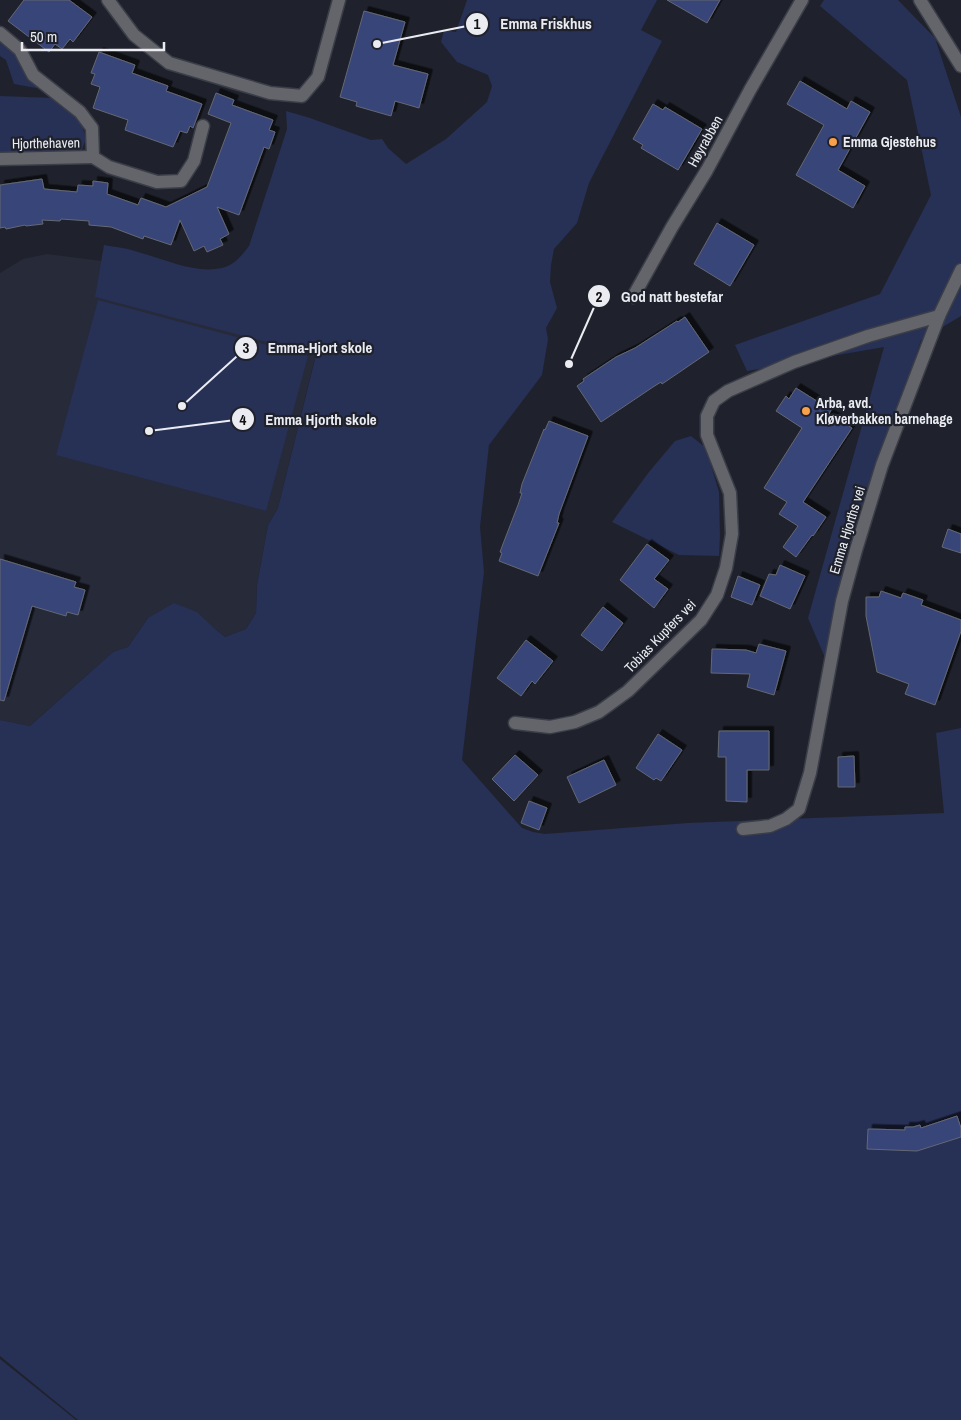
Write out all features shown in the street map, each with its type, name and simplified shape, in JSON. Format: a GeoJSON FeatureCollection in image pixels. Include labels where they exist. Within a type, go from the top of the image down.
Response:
{"type":"FeatureCollection","features":[{"type":"Feature","properties":{"kind":"street"},"geometry":{"type":"LineString","coordinates":[[108,0],[134,35],[169,63],[270,92],[302,96],[318,76],[339,0]]}},
{"type":"Feature","properties":{"kind":"street","name":"Høyrabben"},"geometry":{"type":"LineString","coordinates":[[633,296],[672,226],[707,170],[802,0]]}},
{"type":"Feature","properties":{"kind":"street"},"geometry":{"type":"LineString","coordinates":[[920,0],[961,66]]}},
{"type":"Feature","properties":{"kind":"street","name":"Hjorthehaven"},"geometry":{"type":"LineString","coordinates":[[0,34],[20,50],[33,75],[80,112],[92,128],[93,157]]}},
{"type":"Feature","properties":{"kind":"street","name":"Hjorthehaven"},"geometry":{"type":"LineString","coordinates":[[0,159],[93,157],[109,167],[158,182],[181,181],[194,162],[203,126]]}},
{"type":"Feature","properties":{"kind":"street","name":"Emma Hjorths vei"},"geometry":{"type":"LineString","coordinates":[[743,829],[770,826],[786,820],[799,809],[810,773],[844,593],[882,465],[940,316],[961,270]]}},
{"type":"Feature","properties":{"kind":"street","name":"Tobias Kupfers vei"},"geometry":{"type":"LineString","coordinates":[[515,722],[550,726],[575,722],[599,712],[628,691],[702,620],[717,595],[726,568],[732,534],[730,493],[708,435],[707,416],[714,401],[728,391],[794,362],[868,336],[940,316]]}},
{"type":"Feature","properties":{"kind":"shaded area"},"geometry":{"type":"Polygon","coordinates":[[[467,0],[657,0],[641,30],[662,41],[589,183],[577,223],[554,249],[550,282],[557,308],[546,328],[548,339],[542,375],[489,445],[480,527],[484,572],[462,760],[522,828],[545,834],[688,823],[944,813],[936,733],[961,728],[961,1420],[78,1420],[0,1356],[0,720],[30,726],[113,652],[128,647],[148,618],[174,603],[197,612],[225,637],[246,629],[256,613],[257,585],[268,525],[278,508],[316,355],[95,297],[104,245],[201,269],[227,267],[234,262],[249,246],[287,129],[286,111],[371,140],[382,139],[388,148],[406,164],[446,139],[487,102],[492,86],[488,75],[457,62],[441,42],[444,30],[456,32],[467,0]]]}},
{"type":"Feature","properties":{"kind":"shaded area"},"geometry":{"type":"Polygon","coordinates":[[[824,0],[898,0],[935,38],[961,117],[961,316],[921,340],[852,557],[826,660],[808,618],[884,347],[747,371],[735,345],[880,294],[931,195],[907,80],[820,6],[824,0]]]}},
{"type":"Feature","properties":{"kind":"shaded area"},"geometry":{"type":"Polygon","coordinates":[[[0,42],[16,53],[42,89],[14,84],[6,60],[0,56],[0,42]]]}},
{"type":"Feature","properties":{"kind":"shaded area"},"geometry":{"type":"Polygon","coordinates":[[[0,96],[54,98],[81,122],[86,139],[81,152],[0,152],[0,96]]]}},
{"type":"Feature","properties":{"kind":"shaded area"},"geometry":{"type":"Polygon","coordinates":[[[47,254],[102,261],[96,297],[316,354],[278,508],[268,525],[257,585],[256,613],[246,629],[225,637],[215,629],[148,618],[128,647],[113,652],[30,726],[0,720],[0,273],[23,259],[47,254]]]}},
{"type":"Feature","properties":{"kind":"shaded area"},"geometry":{"type":"Polygon","coordinates":[[[98,300],[308,356],[266,511],[56,455],[98,300]]]}},
{"type":"Feature","properties":{"kind":"shaded area"},"geometry":{"type":"Polygon","coordinates":[[[691,436],[706,448],[719,492],[719,556],[679,555],[612,522],[675,441],[691,436]]]}},
{"type":"Feature","properties":{"kind":"shaded area"},"geometry":{"type":"Polygon","coordinates":[[[0,1359],[76,1420],[0,1420],[0,1359]]]}},
{"type":"Feature","properties":{"kind":"building"},"geometry":{"type":"Polygon","coordinates":[[[24,0],[69,0],[92,17],[73,42],[70,39],[62,49],[55,44],[49,52],[8,21],[24,0]]]}},
{"type":"Feature","properties":{"kind":"building"},"geometry":{"type":"Polygon","coordinates":[[[667,0],[720,0],[707,23],[667,0]]]}},
{"type":"Feature","properties":{"kind":"building"},"geometry":{"type":"Polygon","coordinates":[[[364,11],[405,22],[393,65],[428,74],[419,108],[395,101],[391,116],[356,106],[357,102],[340,97],[364,11]]]}},
{"type":"Feature","properties":{"kind":"building"},"geometry":{"type":"Polygon","coordinates":[[[99,52],[135,65],[132,73],[168,86],[166,91],[202,104],[193,128],[190,126],[187,133],[180,131],[173,147],[125,130],[128,120],[93,108],[100,87],[91,84],[95,74],[91,73],[99,52]]]}},
{"type":"Feature","properties":{"kind":"building"},"geometry":{"type":"Polygon","coordinates":[[[800,81],[847,109],[851,101],[870,112],[838,170],[865,186],[853,208],[796,175],[824,125],[787,104],[800,81]]]}},
{"type":"Feature","properties":{"kind":"building"},"geometry":{"type":"Polygon","coordinates":[[[216,93],[234,100],[232,105],[273,120],[269,130],[275,132],[269,149],[264,147],[239,215],[217,207],[229,234],[220,239],[223,245],[207,252],[204,246],[194,251],[180,220],[171,245],[144,236],[143,239],[111,227],[89,225],[89,221],[42,220],[43,224],[6,229],[5,227],[0,228],[0,185],[42,179],[44,189],[77,192],[78,185],[93,186],[93,181],[108,183],[107,194],[138,205],[141,198],[166,207],[207,187],[231,123],[208,114],[216,93]]]}},
{"type":"Feature","properties":{"kind":"building"},"geometry":{"type":"Polygon","coordinates":[[[653,104],[663,110],[665,107],[702,129],[678,170],[641,148],[643,145],[633,139],[653,104]]]}},
{"type":"Feature","properties":{"kind":"building"},"geometry":{"type":"Polygon","coordinates":[[[717,223],[754,245],[730,286],[694,264],[717,223]]]}},
{"type":"Feature","properties":{"kind":"building"},"geometry":{"type":"Polygon","coordinates":[[[685,317],[709,352],[601,422],[577,386],[584,381],[583,379],[616,357],[635,348],[685,317]]]}},
{"type":"Feature","properties":{"kind":"building"},"geometry":{"type":"Polygon","coordinates":[[[796,388],[831,410],[829,414],[852,428],[803,502],[826,517],[796,557],[783,547],[798,526],[779,514],[787,502],[764,488],[802,428],[776,411],[786,396],[789,399],[796,388]]]}},
{"type":"Feature","properties":{"kind":"building"},"geometry":{"type":"Polygon","coordinates":[[[549,421],[588,436],[559,514],[557,523],[559,523],[538,576],[499,561],[502,553],[500,552],[522,493],[520,493],[522,484],[549,421]]]}},
{"type":"Feature","properties":{"kind":"building"},"geometry":{"type":"Polygon","coordinates":[[[948,529],[961,534],[961,553],[942,547],[948,529]]]}},
{"type":"Feature","properties":{"kind":"building"},"geometry":{"type":"Polygon","coordinates":[[[647,544],[669,560],[654,579],[668,589],[654,608],[620,580],[647,544]]]}},
{"type":"Feature","properties":{"kind":"building"},"geometry":{"type":"Polygon","coordinates":[[[0,559],[76,582],[74,587],[85,590],[78,615],[67,612],[66,616],[32,606],[4,701],[0,700],[0,559]]]}},
{"type":"Feature","properties":{"kind":"building"},"geometry":{"type":"Polygon","coordinates":[[[780,565],[805,576],[790,609],[760,596],[769,574],[776,575],[780,565]]]}},
{"type":"Feature","properties":{"kind":"building"},"geometry":{"type":"Polygon","coordinates":[[[738,576],[760,585],[752,605],[731,597],[738,576]]]}},
{"type":"Feature","properties":{"kind":"building"},"geometry":{"type":"Polygon","coordinates":[[[881,591],[901,598],[903,593],[923,600],[921,605],[961,620],[961,631],[935,705],[905,694],[909,684],[877,672],[866,616],[866,597],[879,597],[881,591]]]}},
{"type":"Feature","properties":{"kind":"building"},"geometry":{"type":"Polygon","coordinates":[[[603,607],[623,623],[602,651],[581,635],[603,607]]]}},
{"type":"Feature","properties":{"kind":"building"},"geometry":{"type":"Polygon","coordinates":[[[526,640],[553,661],[535,684],[532,681],[521,696],[497,678],[526,640]]]}},
{"type":"Feature","properties":{"kind":"building"},"geometry":{"type":"Polygon","coordinates":[[[759,644],[786,651],[774,695],[747,687],[750,674],[711,673],[712,649],[746,650],[756,653],[759,644]]]}},
{"type":"Feature","properties":{"kind":"building"},"geometry":{"type":"Polygon","coordinates":[[[719,731],[769,731],[769,770],[747,770],[747,802],[726,801],[726,757],[718,757],[719,731]]]}},
{"type":"Feature","properties":{"kind":"building"},"geometry":{"type":"Polygon","coordinates":[[[658,734],[682,750],[661,781],[656,778],[654,780],[636,768],[658,734]]]}},
{"type":"Feature","properties":{"kind":"building"},"geometry":{"type":"Polygon","coordinates":[[[515,755],[538,775],[514,801],[492,779],[515,755]]]}},
{"type":"Feature","properties":{"kind":"building"},"geometry":{"type":"Polygon","coordinates":[[[854,756],[855,787],[838,787],[838,757],[854,756]]]}},
{"type":"Feature","properties":{"kind":"building"},"geometry":{"type":"Polygon","coordinates":[[[604,760],[616,785],[579,803],[567,777],[604,760]]]}},
{"type":"Feature","properties":{"kind":"building"},"geometry":{"type":"Polygon","coordinates":[[[529,801],[547,808],[539,830],[521,823],[529,801]]]}},
{"type":"Feature","properties":{"kind":"building"},"geometry":{"type":"Polygon","coordinates":[[[957,1116],[961,1128],[961,1137],[917,1151],[867,1149],[868,1129],[905,1130],[905,1127],[920,1125],[921,1128],[957,1116]]]}},
{"type":"Feature","properties":{"kind":"place","name":"Emma Friskhus"},"geometry":{"type":"Point","coordinates":[377,44]}},
{"type":"Feature","properties":{"kind":"place","name":"Emma Gjestehus"},"geometry":{"type":"Point","coordinates":[833,142]}},
{"type":"Feature","properties":{"kind":"place","name":"God natt bestefar"},"geometry":{"type":"Point","coordinates":[569,364]}},
{"type":"Feature","properties":{"kind":"place","name":"Emma-Hjort skole"},"geometry":{"type":"Point","coordinates":[182,406]}},
{"type":"Feature","properties":{"kind":"place","name":"Arba, avd. Kløverbakken barnehage"},"geometry":{"type":"Point","coordinates":[806,411]}},
{"type":"Feature","properties":{"kind":"place","name":"Emma Hjorth skole"},"geometry":{"type":"Point","coordinates":[149,431]}}]}
